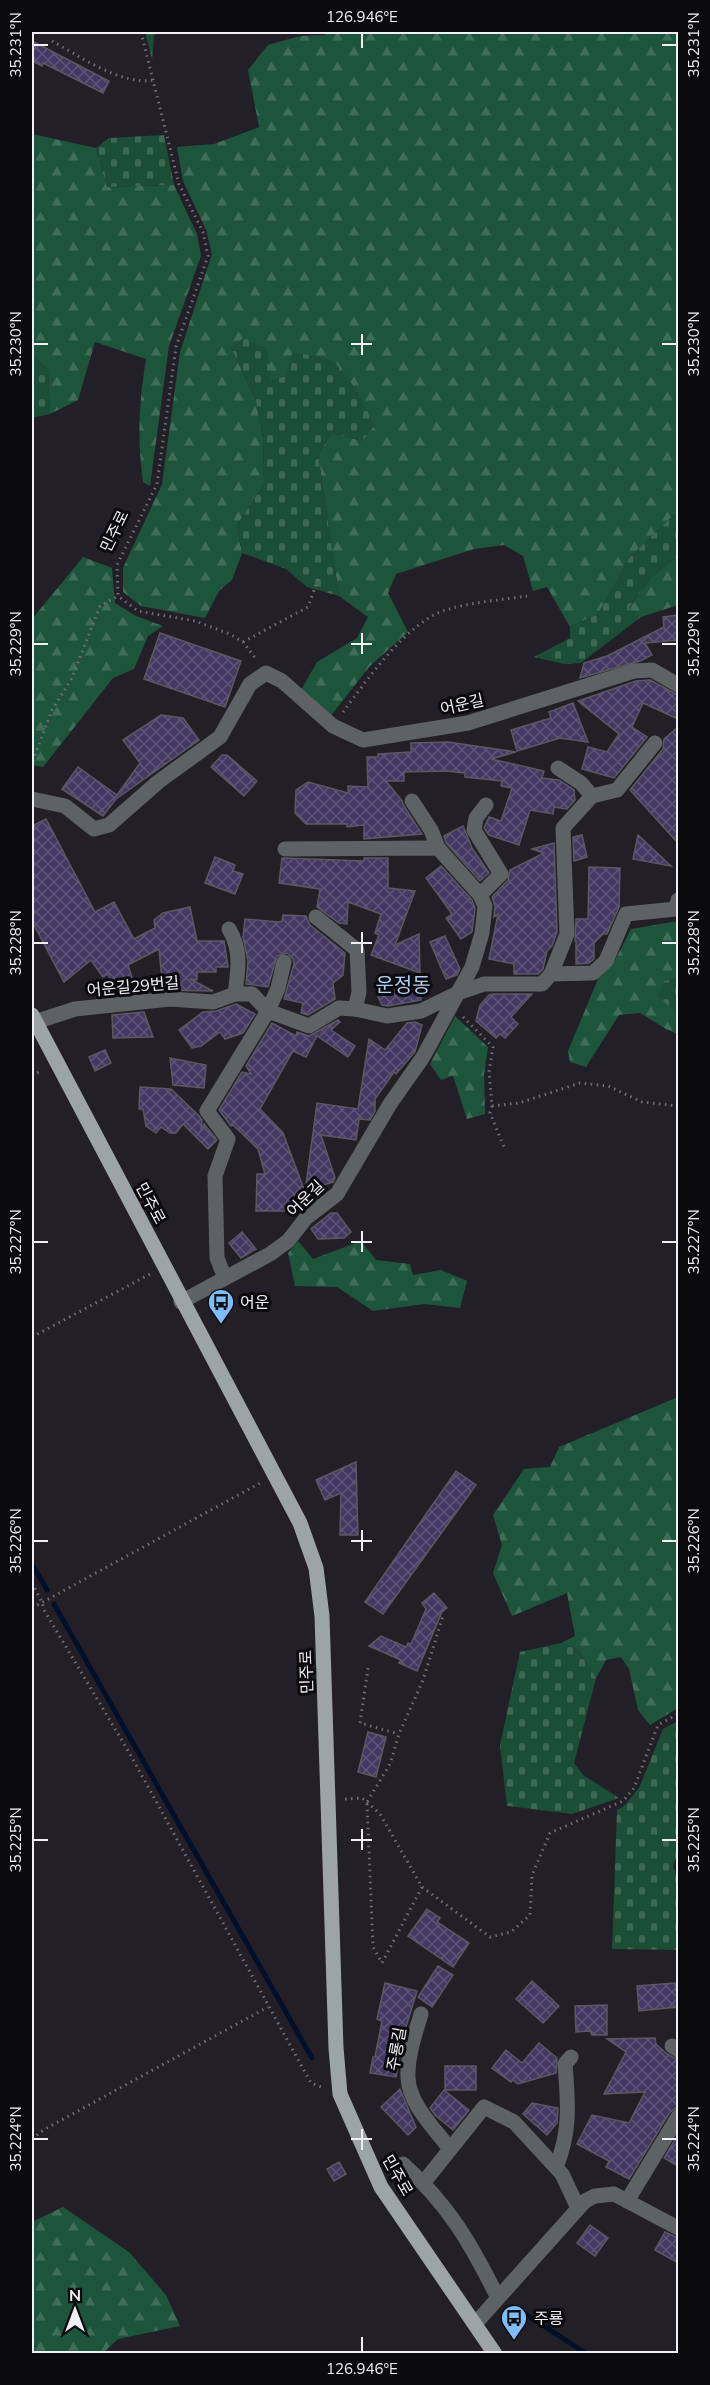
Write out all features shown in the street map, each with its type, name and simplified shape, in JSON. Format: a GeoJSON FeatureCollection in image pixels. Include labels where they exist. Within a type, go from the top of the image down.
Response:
{"type":"FeatureCollection","features":[{"type":"Feature","properties":{"kind":"main road","name":"민주로"},"geometry":{"type":"LineString","coordinates":[[33,1019],[300,1523],[316,1568],[322,1616],[336,2048],[340,2094],[381,2187],[495,2354]]}},
{"type":"Feature","properties":{"kind":"street","name":"어운길"},"geometry":{"type":"LineString","coordinates":[[266,673],[282,681],[333,726],[363,740],[468,723],[634,671],[652,670],[678,685]]}},
{"type":"Feature","properties":{"kind":"street"},"geometry":{"type":"LineString","coordinates":[[32,799],[65,806],[94,829],[110,825],[158,782],[220,737],[250,684],[266,673]]}},
{"type":"Feature","properties":{"kind":"street"},"geometry":{"type":"LineString","coordinates":[[229,929],[236,942],[239,958],[235,994],[252,994],[268,1011],[309,1026],[339,1008],[387,1016],[421,1011],[458,993],[484,984],[542,984],[552,974],[567,934],[563,828],[591,796],[616,790],[655,743]]}},
{"type":"Feature","properties":{"kind":"street"},"geometry":{"type":"LineString","coordinates":[[558,768],[581,783],[591,796]]}},
{"type":"Feature","properties":{"kind":"street"},"geometry":{"type":"LineString","coordinates":[[412,801],[432,830],[438,848],[480,895],[501,873],[474,830],[476,818],[486,805]]}},
{"type":"Feature","properties":{"kind":"street"},"geometry":{"type":"LineString","coordinates":[[285,849],[438,848]]}},
{"type":"Feature","properties":{"kind":"street","name":"어운길"},"geometry":{"type":"LineString","coordinates":[[181,1302],[288,1241],[306,1218],[337,1194],[390,1104],[423,1058],[472,967],[482,933],[485,906],[480,895]]}},
{"type":"Feature","properties":{"kind":"street"},"geometry":{"type":"LineString","coordinates":[[552,974],[593,973],[606,961],[626,914],[678,906]]}},
{"type":"Feature","properties":{"kind":"street"},"geometry":{"type":"LineString","coordinates":[[316,917],[357,950],[359,992],[355,1009]]}},
{"type":"Feature","properties":{"kind":"street"},"geometry":{"type":"LineString","coordinates":[[225,1278],[218,1258],[215,1176],[228,1139],[207,1111],[268,1011],[278,988],[284,962]]}},
{"type":"Feature","properties":{"kind":"street","name":"어운길29번길"},"geometry":{"type":"LineString","coordinates":[[33,1019],[75,1009],[170,999],[213,1002],[235,994]]}},
{"type":"Feature","properties":{"kind":"street","name":"주룡길"},"geometry":{"type":"LineString","coordinates":[[421,2014],[409,2059],[408,2080],[417,2104],[450,2150]]}},
{"type":"Feature","properties":{"kind":"street"},"geometry":{"type":"LineString","coordinates":[[556,2167],[562,2153],[568,2120],[564,2064],[571,2057]]}},
{"type":"Feature","properties":{"kind":"street"},"geometry":{"type":"LineString","coordinates":[[424,2182],[484,2107],[514,2122],[556,2167],[562,2174],[578,2208]]}},
{"type":"Feature","properties":{"kind":"street"},"geometry":{"type":"LineString","coordinates":[[627,2201],[678,2117]]}},
{"type":"Feature","properties":{"kind":"street"},"geometry":{"type":"LineString","coordinates":[[403,2164],[424,2182],[452,2215],[476,2253],[498,2298]]}},
{"type":"Feature","properties":{"kind":"street"},"geometry":{"type":"LineString","coordinates":[[475,2324],[578,2208],[595,2196],[614,2194],[678,2228]]}},
{"type":"Feature","properties":{"kind":"path","name":"민주로"},"geometry":{"type":"LineString","coordinates":[[118,596],[117,565],[157,484],[177,347],[208,256],[203,232],[179,184],[141,32]]}},
{"type":"Feature","properties":{"kind":"path"},"geometry":{"type":"LineString","coordinates":[[52,40],[103,70],[145,82],[154,80]]}},
{"type":"Feature","properties":{"kind":"path"},"geometry":{"type":"LineString","coordinates":[[243,642],[308,607],[318,579]]}},
{"type":"Feature","properties":{"kind":"path"},"geometry":{"type":"LineString","coordinates":[[32,799],[33,760],[52,710],[72,678],[100,606],[118,596],[138,611],[195,621],[230,634],[243,642],[266,673]]}},
{"type":"Feature","properties":{"kind":"path"},"geometry":{"type":"LineString","coordinates":[[333,726],[374,670],[421,623],[445,610],[527,596]]}},
{"type":"Feature","properties":{"kind":"path"},"geometry":{"type":"LineString","coordinates":[[458,993],[463,1017],[493,1047],[489,1072],[492,1106],[490,1113],[504,1147]]}},
{"type":"Feature","properties":{"kind":"path"},"geometry":{"type":"LineString","coordinates":[[492,1106],[519,1103],[580,1083],[608,1086],[642,1102],[678,1106]]}},
{"type":"Feature","properties":{"kind":"path"},"geometry":{"type":"LineString","coordinates":[[32,1337],[164,1267]]}},
{"type":"Feature","properties":{"kind":"path"},"geometry":{"type":"LineString","coordinates":[[32,1608],[274,1476]]}},
{"type":"Feature","properties":{"kind":"path"},"geometry":{"type":"LineString","coordinates":[[32,1583],[44,1610],[130,1754],[311,2083],[340,2094]]}},
{"type":"Feature","properties":{"kind":"path"},"geometry":{"type":"LineString","coordinates":[[422,1887],[382,1963],[373,1947],[368,1802],[390,1764],[399,1734],[423,1680],[443,1616]]}},
{"type":"Feature","properties":{"kind":"path"},"geometry":{"type":"LineString","coordinates":[[368,1668],[360,1723],[399,1734]]}},
{"type":"Feature","properties":{"kind":"path"},"geometry":{"type":"LineString","coordinates":[[328,1799],[362,1798],[368,1802],[380,1814],[422,1887],[490,1937],[512,1932],[530,1915],[532,1875],[550,1833],[623,1801],[634,1788],[658,1725],[678,1714]]}},
{"type":"Feature","properties":{"kind":"path"},"geometry":{"type":"LineString","coordinates":[[32,2139],[45,2129],[268,2007]]}},
{"type":"Feature","properties":{"kind":"green space"},"geometry":{"type":"Polygon","coordinates":[[[145,32],[160,32],[154,36],[152,59],[145,32]]]}},
{"type":"Feature","properties":{"kind":"green space"},"geometry":{"type":"Polygon","coordinates":[[[325,32],[678,32],[678,511],[630,557],[598,614],[570,627],[547,587],[533,591],[523,556],[504,545],[474,549],[396,574],[388,593],[408,632],[370,666],[329,718],[301,690],[317,662],[357,638],[368,617],[339,596],[318,454],[332,433],[362,441],[286,376],[271,381],[231,347],[256,401],[263,438],[264,484],[237,525],[242,553],[232,580],[219,591],[205,618],[141,606],[123,592],[123,568],[162,484],[180,352],[212,254],[206,230],[183,181],[177,147],[214,144],[259,127],[248,70],[268,45],[300,36],[325,35],[325,32]]]}},
{"type":"Feature","properties":{"kind":"green space"},"geometry":{"type":"Polygon","coordinates":[[[32,134],[96,148],[107,187],[174,185],[197,234],[201,256],[169,346],[150,486],[143,482],[139,435],[146,359],[95,342],[78,400],[50,414],[48,370],[32,354],[32,134]]]}},
{"type":"Feature","properties":{"kind":"green space"},"geometry":{"type":"Polygon","coordinates":[[[164,135],[174,185],[107,187],[96,148],[109,138],[164,135]]]}},
{"type":"Feature","properties":{"kind":"green space"},"geometry":{"type":"Polygon","coordinates":[[[244,338],[267,349],[271,381],[286,376],[292,354],[316,356],[333,362],[343,371],[353,386],[374,426],[362,441],[332,433],[318,454],[339,596],[307,587],[286,569],[242,553],[237,525],[264,484],[263,438],[256,401],[231,347],[244,338]]]}},
{"type":"Feature","properties":{"kind":"green space"},"geometry":{"type":"Polygon","coordinates":[[[32,354],[48,370],[50,414],[32,418],[32,354]]]}},
{"type":"Feature","properties":{"kind":"green space"},"geometry":{"type":"Polygon","coordinates":[[[678,511],[678,556],[652,576],[629,608],[641,617],[581,663],[564,664],[534,657],[570,638],[570,627],[598,614],[630,557],[678,511]]]}},
{"type":"Feature","properties":{"kind":"green space"},"geometry":{"type":"Polygon","coordinates":[[[678,556],[678,605],[641,617],[629,608],[652,576],[678,556]]]}},
{"type":"Feature","properties":{"kind":"green space"},"geometry":{"type":"Polygon","coordinates":[[[83,557],[112,568],[115,603],[136,616],[163,626],[148,636],[134,669],[113,678],[43,767],[32,765],[32,619],[83,557]]]}},
{"type":"Feature","properties":{"kind":"green space"},"geometry":{"type":"Polygon","coordinates":[[[678,921],[678,978],[664,981],[675,1013],[678,1015],[678,1034],[640,1013],[619,1015],[586,1067],[570,1062],[568,1051],[598,979],[615,960],[631,929],[678,921]]]}},
{"type":"Feature","properties":{"kind":"green space"},"geometry":{"type":"Polygon","coordinates":[[[678,978],[678,1015],[658,996],[664,981],[678,978]]]}},
{"type":"Feature","properties":{"kind":"green space"},"geometry":{"type":"Polygon","coordinates":[[[455,1016],[488,1047],[484,1075],[485,1114],[467,1119],[453,1076],[441,1080],[430,1064],[455,1016]]]}},
{"type":"Feature","properties":{"kind":"green space"},"geometry":{"type":"Polygon","coordinates":[[[298,1241],[313,1259],[361,1241],[376,1260],[410,1264],[413,1275],[441,1270],[467,1281],[460,1308],[424,1304],[373,1311],[337,1287],[295,1286],[288,1253],[298,1241]]]}},
{"type":"Feature","properties":{"kind":"green space"},"geometry":{"type":"Polygon","coordinates":[[[678,1397],[678,1708],[650,1725],[638,1710],[629,1669],[621,1657],[606,1660],[596,1678],[579,1650],[561,1643],[575,1636],[567,1593],[512,1616],[493,1573],[502,1545],[493,1515],[524,1469],[550,1467],[559,1447],[678,1397]]]}},
{"type":"Feature","properties":{"kind":"green space"},"geometry":{"type":"Polygon","coordinates":[[[561,1643],[579,1650],[596,1678],[574,1763],[583,1775],[619,1798],[572,1814],[507,1806],[500,1745],[520,1652],[561,1643]]]}},
{"type":"Feature","properties":{"kind":"green space"},"geometry":{"type":"Polygon","coordinates":[[[678,1721],[678,1853],[673,1866],[678,1879],[678,1950],[612,1949],[617,1810],[624,1806],[639,1788],[663,1729],[678,1721]]]}},
{"type":"Feature","properties":{"kind":"green space"},"geometry":{"type":"Polygon","coordinates":[[[63,2207],[129,2252],[166,2295],[180,2326],[118,2339],[103,2353],[32,2353],[32,2222],[63,2207]]]}},
{"type":"Feature","properties":{"kind":"building"},"geometry":{"type":"Polygon","coordinates":[[[32,41],[109,81],[103,93],[43,63],[42,66],[32,61],[32,41]]]}},
{"type":"Feature","properties":{"kind":"building"},"geometry":{"type":"Polygon","coordinates":[[[678,615],[678,640],[645,643],[652,655],[640,661],[580,678],[584,663],[607,656],[664,627],[663,617],[678,615]]]}},
{"type":"Feature","properties":{"kind":"building"},"geometry":{"type":"Polygon","coordinates":[[[160,633],[241,661],[225,707],[144,679],[160,633]]]}},
{"type":"Feature","properties":{"kind":"building"},"geometry":{"type":"Polygon","coordinates":[[[650,680],[678,695],[678,719],[643,703],[632,727],[647,737],[614,778],[582,769],[588,747],[607,752],[619,734],[578,701],[636,681],[650,680]]]}},
{"type":"Feature","properties":{"kind":"building"},"geometry":{"type":"Polygon","coordinates":[[[573,703],[588,742],[560,738],[517,751],[511,730],[551,718],[549,712],[573,703]]]}},
{"type":"Feature","properties":{"kind":"building"},"geometry":{"type":"Polygon","coordinates":[[[161,715],[183,718],[199,740],[116,799],[103,816],[62,789],[78,767],[117,795],[140,763],[123,740],[161,715]]]}},
{"type":"Feature","properties":{"kind":"building"},"geometry":{"type":"Polygon","coordinates":[[[678,727],[678,843],[630,790],[663,749],[664,739],[678,727]]]}},
{"type":"Feature","properties":{"kind":"building"},"geometry":{"type":"Polygon","coordinates":[[[448,742],[516,752],[491,759],[544,771],[542,778],[559,780],[574,790],[575,800],[567,809],[554,807],[553,814],[530,810],[519,845],[489,835],[484,828],[489,817],[501,821],[512,788],[501,786],[502,781],[465,777],[465,773],[404,772],[404,781],[386,781],[402,801],[422,834],[364,839],[364,825],[347,827],[347,824],[306,824],[295,813],[296,790],[308,782],[348,793],[348,786],[368,787],[367,757],[411,752],[411,743],[448,742]]]}},
{"type":"Feature","properties":{"kind":"building"},"geometry":{"type":"Polygon","coordinates":[[[222,755],[227,755],[257,781],[244,796],[211,767],[222,755]]]}},
{"type":"Feature","properties":{"kind":"building"},"geometry":{"type":"Polygon","coordinates":[[[46,819],[95,912],[114,902],[134,939],[155,928],[154,920],[163,913],[190,907],[197,941],[224,941],[228,967],[216,967],[216,972],[197,972],[197,980],[190,979],[213,991],[163,990],[159,949],[128,965],[137,993],[116,995],[108,974],[103,977],[91,960],[64,982],[32,921],[32,826],[46,819]]]}},
{"type":"Feature","properties":{"kind":"building"},"geometry":{"type":"Polygon","coordinates":[[[463,826],[472,848],[489,873],[480,881],[446,843],[444,836],[463,826]]]}},
{"type":"Feature","properties":{"kind":"building"},"geometry":{"type":"Polygon","coordinates":[[[582,835],[587,857],[574,861],[573,837],[582,835]]]}},
{"type":"Feature","properties":{"kind":"building"},"geometry":{"type":"Polygon","coordinates":[[[638,835],[671,866],[633,859],[638,835]]]}},
{"type":"Feature","properties":{"kind":"building"},"geometry":{"type":"Polygon","coordinates":[[[554,843],[557,932],[552,946],[547,951],[543,969],[538,974],[514,974],[514,964],[489,959],[498,914],[494,917],[495,906],[492,897],[508,880],[510,870],[544,853],[532,849],[554,843]]]}},
{"type":"Feature","properties":{"kind":"building"},"geometry":{"type":"Polygon","coordinates":[[[215,857],[235,865],[233,871],[243,874],[235,894],[205,883],[215,857]]]}},
{"type":"Feature","properties":{"kind":"building"},"geometry":{"type":"Polygon","coordinates":[[[282,858],[364,861],[364,858],[388,858],[388,888],[415,891],[395,945],[419,934],[420,973],[371,955],[379,935],[375,933],[381,914],[348,902],[347,924],[339,923],[317,907],[320,889],[279,883],[282,858]]]}},
{"type":"Feature","properties":{"kind":"building"},"geometry":{"type":"Polygon","coordinates":[[[441,866],[472,900],[475,908],[472,932],[461,939],[446,918],[452,914],[426,878],[441,866]]]}},
{"type":"Feature","properties":{"kind":"building"},"geometry":{"type":"Polygon","coordinates":[[[589,867],[620,868],[619,907],[607,934],[603,934],[594,943],[594,959],[589,963],[576,964],[576,919],[588,919],[589,867]]]}},
{"type":"Feature","properties":{"kind":"building"},"geometry":{"type":"Polygon","coordinates":[[[283,915],[306,916],[310,925],[345,953],[343,975],[333,983],[335,999],[308,1015],[301,1013],[303,1003],[284,999],[294,964],[293,959],[287,953],[277,956],[268,987],[246,984],[248,961],[243,937],[245,919],[279,922],[282,921],[283,915]]]}},
{"type":"Feature","properties":{"kind":"building"},"geometry":{"type":"Polygon","coordinates":[[[445,936],[460,969],[457,975],[446,979],[430,942],[445,936]]]}},
{"type":"Feature","properties":{"kind":"building"},"geometry":{"type":"Polygon","coordinates":[[[420,974],[421,1000],[382,1005],[377,994],[420,974]]]}},
{"type":"Feature","properties":{"kind":"building"},"geometry":{"type":"Polygon","coordinates":[[[532,994],[511,1017],[518,1024],[505,1038],[500,1034],[496,1038],[476,1021],[480,1005],[489,995],[532,994]]]}},
{"type":"Feature","properties":{"kind":"building"},"geometry":{"type":"Polygon","coordinates":[[[236,1004],[255,1014],[243,1033],[225,1039],[220,1032],[201,1046],[192,1048],[179,1030],[203,1012],[216,1011],[236,1004]]]}},
{"type":"Feature","properties":{"kind":"building"},"geometry":{"type":"Polygon","coordinates":[[[144,1012],[153,1037],[113,1038],[112,1015],[144,1012]]]}},
{"type":"Feature","properties":{"kind":"building"},"geometry":{"type":"Polygon","coordinates":[[[338,1020],[340,1022],[331,1030],[355,1046],[348,1057],[317,1036],[306,1057],[293,1051],[260,1109],[283,1133],[305,1192],[317,1103],[358,1109],[369,1039],[385,1050],[407,1023],[415,1022],[422,1025],[415,1052],[396,1074],[394,1072],[375,1099],[375,1111],[370,1120],[359,1119],[356,1140],[321,1135],[335,1178],[333,1182],[323,1185],[325,1191],[316,1198],[292,1206],[292,1211],[256,1211],[257,1174],[265,1174],[258,1149],[233,1125],[231,1126],[219,1110],[242,1072],[251,1074],[246,1066],[272,1023],[296,1036],[297,1032],[309,1036],[338,1020]]]}},
{"type":"Feature","properties":{"kind":"building"},"geometry":{"type":"Polygon","coordinates":[[[105,1050],[111,1063],[95,1071],[89,1057],[105,1050]]]}},
{"type":"Feature","properties":{"kind":"building"},"geometry":{"type":"Polygon","coordinates":[[[170,1058],[206,1065],[204,1088],[173,1085],[170,1058]]]}},
{"type":"Feature","properties":{"kind":"building"},"geometry":{"type":"Polygon","coordinates":[[[140,1087],[171,1089],[202,1120],[201,1130],[204,1124],[217,1140],[208,1149],[183,1124],[176,1133],[170,1133],[161,1127],[156,1133],[146,1126],[143,1109],[139,1109],[140,1087]]]}},
{"type":"Feature","properties":{"kind":"building"},"geometry":{"type":"Polygon","coordinates":[[[331,1213],[337,1213],[351,1232],[344,1238],[318,1239],[311,1229],[331,1213]]]}},
{"type":"Feature","properties":{"kind":"building"},"geometry":{"type":"Polygon","coordinates":[[[242,1232],[256,1249],[241,1258],[229,1243],[242,1232]]]}},
{"type":"Feature","properties":{"kind":"building"},"geometry":{"type":"Polygon","coordinates":[[[356,1462],[358,1535],[340,1535],[341,1493],[325,1500],[316,1480],[356,1462]]]}},
{"type":"Feature","properties":{"kind":"building"},"geometry":{"type":"Polygon","coordinates":[[[456,1471],[476,1485],[383,1614],[365,1602],[456,1471]]]}},
{"type":"Feature","properties":{"kind":"building"},"geometry":{"type":"Polygon","coordinates":[[[434,1593],[447,1608],[442,1612],[417,1671],[399,1663],[401,1660],[369,1646],[381,1636],[406,1647],[408,1643],[411,1644],[426,1609],[422,1603],[434,1593]]]}},
{"type":"Feature","properties":{"kind":"building"},"geometry":{"type":"Polygon","coordinates":[[[368,1732],[386,1737],[376,1777],[358,1772],[368,1732]]]}},
{"type":"Feature","properties":{"kind":"building"},"geometry":{"type":"Polygon","coordinates":[[[427,1909],[440,1918],[437,1922],[469,1943],[453,1967],[408,1936],[427,1909]]]}},
{"type":"Feature","properties":{"kind":"building"},"geometry":{"type":"Polygon","coordinates":[[[438,1966],[453,1975],[432,2007],[418,1997],[438,1966]]]}},
{"type":"Feature","properties":{"kind":"building"},"geometry":{"type":"Polygon","coordinates":[[[532,1981],[559,2006],[543,2023],[516,1999],[532,1981]]]}},
{"type":"Feature","properties":{"kind":"building"},"geometry":{"type":"Polygon","coordinates":[[[385,1983],[417,1991],[405,2030],[396,2077],[370,2073],[382,2021],[377,2019],[385,1983]]]}},
{"type":"Feature","properties":{"kind":"building"},"geometry":{"type":"Polygon","coordinates":[[[675,1983],[678,2007],[639,2011],[637,1986],[675,1983]]]}},
{"type":"Feature","properties":{"kind":"building"},"geometry":{"type":"Polygon","coordinates":[[[607,2005],[607,2035],[592,2035],[590,2031],[576,2032],[575,2006],[607,2005]]]}},
{"type":"Feature","properties":{"kind":"building"},"geometry":{"type":"Polygon","coordinates":[[[655,2038],[656,2044],[678,2060],[678,2107],[670,2112],[629,2179],[606,2167],[609,2161],[577,2144],[592,2115],[629,2123],[645,2092],[604,2094],[626,2052],[607,2039],[655,2038]]]}},
{"type":"Feature","properties":{"kind":"building"},"geometry":{"type":"Polygon","coordinates":[[[539,2043],[557,2058],[556,2073],[518,2084],[513,2080],[511,2082],[492,2068],[506,2050],[522,2063],[539,2043]]]}},
{"type":"Feature","properties":{"kind":"building"},"geometry":{"type":"Polygon","coordinates":[[[445,2066],[476,2066],[476,2090],[445,2090],[445,2066]]]}},
{"type":"Feature","properties":{"kind":"building"},"geometry":{"type":"Polygon","coordinates":[[[400,2089],[416,2127],[408,2135],[381,2107],[400,2089]]]}},
{"type":"Feature","properties":{"kind":"building"},"geometry":{"type":"Polygon","coordinates":[[[444,2090],[469,2110],[453,2130],[430,2108],[444,2090]]]}},
{"type":"Feature","properties":{"kind":"building"},"geometry":{"type":"Polygon","coordinates":[[[532,2103],[558,2108],[557,2123],[547,2135],[523,2114],[532,2103]]]}},
{"type":"Feature","properties":{"kind":"building"},"geometry":{"type":"Polygon","coordinates":[[[678,2135],[678,2166],[664,2158],[678,2135]]]}},
{"type":"Feature","properties":{"kind":"building"},"geometry":{"type":"Polygon","coordinates":[[[339,2162],[346,2174],[334,2181],[327,2169],[339,2162]]]}},
{"type":"Feature","properties":{"kind":"building"},"geometry":{"type":"Polygon","coordinates":[[[590,2225],[608,2238],[595,2256],[577,2243],[590,2225]]]}},
{"type":"Feature","properties":{"kind":"building"},"geometry":{"type":"Polygon","coordinates":[[[665,2232],[678,2238],[678,2263],[655,2250],[665,2232]]]}},
{"type":"Feature","properties":{"kind":"waterway"},"geometry":{"type":"LineString","coordinates":[[32,1564],[47,1590]]}},
{"type":"Feature","properties":{"kind":"waterway"},"geometry":{"type":"LineString","coordinates":[[54,1604],[312,2058]]}},
{"type":"Feature","properties":{"kind":"waterway"},"geometry":{"type":"LineString","coordinates":[[519,2310],[587,2354]]}},
{"type":"Feature","properties":{"kind":"place","name":"어운"},"geometry":{"type":"Point","coordinates":[221,1325]}},
{"type":"Feature","properties":{"kind":"place","name":"주룡"},"geometry":{"type":"Point","coordinates":[514,2341]}},
{"type":"Feature","properties":{"kind":"district","name":"운정동"},"geometry":{"type":"Point","coordinates":[403,985]}}]}
